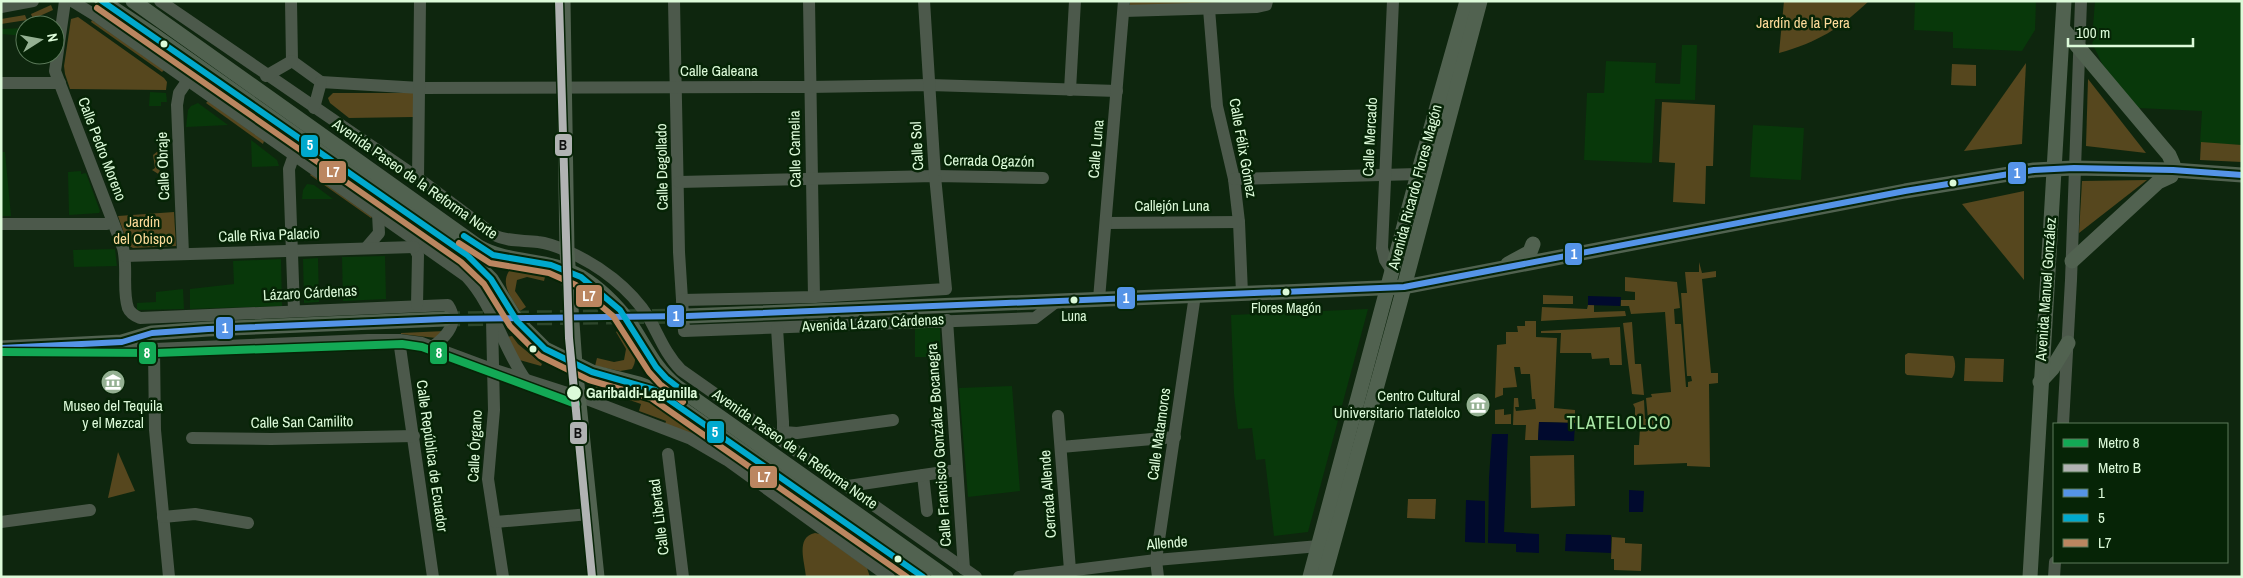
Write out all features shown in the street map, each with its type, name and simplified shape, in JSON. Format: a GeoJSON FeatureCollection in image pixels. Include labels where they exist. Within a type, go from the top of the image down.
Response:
{"type":"FeatureCollection","features":[{"type":"Feature","properties":{"kind":"main road","name":"Avenida Paseo de la Reforma Norte"},"geometry":{"type":"LineString","coordinates":[[102,1],[467,255],[491,279],[508,309],[531,336],[546,349],[592,372],[655,390],[923,577]]}},
{"type":"Feature","properties":{"kind":"main road","name":"Avenida Paseo de la Reforma Norte"},"geometry":{"type":"LineString","coordinates":[[133,1],[479,247],[493,255],[551,265],[568,271],[591,284],[620,310],[656,367],[676,386],[946,577]]}},
{"type":"Feature","properties":{"kind":"main road"},"geometry":{"type":"LineString","coordinates":[[562,1],[568,271],[575,365],[597,577]]}},
{"type":"Feature","properties":{"kind":"main road","name":"Avenida Ricardo Flores Magón"},"geometry":{"type":"LineString","coordinates":[[1310,577],[1418,174],[1467,1]]}},
{"type":"Feature","properties":{"kind":"main road","name":"Avenida Ricardo Flores Magón"},"geometry":{"type":"LineString","coordinates":[[1324,577],[1480,1]]}},
{"type":"Feature","properties":{"kind":"main road","name":"Avenida Manuel González"},"geometry":{"type":"LineString","coordinates":[[2030,577],[2040,382],[2064,1]]}},
{"type":"Feature","properties":{"kind":"main road"},"geometry":{"type":"LineString","coordinates":[[2062,29],[2169,155],[2173,170],[2171,176],[2158,182],[2072,261]]}},
{"type":"Feature","properties":{"kind":"main road","name":"Avenida Lázaro Cárdenas"},"geometry":{"type":"LineString","coordinates":[[685,323],[1099,299],[1404,287],[1904,192],[2054,168],[2173,170],[2242,175]]}},
{"type":"Feature","properties":{"kind":"main road"},"geometry":{"type":"LineString","coordinates":[[1496,270],[1530,252],[1533,244]]}},
{"type":"Feature","properties":{"kind":"main road"},"geometry":{"type":"LineString","coordinates":[[1,348],[122,342],[152,333],[208,329],[445,319]]}},
{"type":"Feature","properties":{"kind":"main road"},"geometry":{"type":"LineString","coordinates":[[2040,382],[2056,363],[2068,343]]}},
{"type":"Feature","properties":{"kind":"street"},"geometry":{"type":"LineString","coordinates":[[1,7],[34,1]]}},
{"type":"Feature","properties":{"kind":"street","name":"Calle Pedro Moreno"},"geometry":{"type":"LineString","coordinates":[[64,1],[55,67],[125,256],[128,307]]}},
{"type":"Feature","properties":{"kind":"street"},"geometry":{"type":"LineString","coordinates":[[72,1],[98,17],[378,214],[415,244],[466,276],[480,291],[514,362],[525,379]]}},
{"type":"Feature","properties":{"kind":"street","name":"Avenida Paseo de la Reforma Norte"},"geometry":{"type":"LineString","coordinates":[[160,1],[266,76],[418,178],[494,235],[503,240],[540,242],[567,251],[600,269],[621,286],[638,304],[666,350],[681,370],[780,434],[848,486],[976,577]]}},
{"type":"Feature","properties":{"kind":"street"},"geometry":{"type":"LineString","coordinates":[[291,1],[292,62]]}},
{"type":"Feature","properties":{"kind":"street"},"geometry":{"type":"LineString","coordinates":[[418,178],[420,1]]}},
{"type":"Feature","properties":{"kind":"street","name":"Calle Degollado"},"geometry":{"type":"LineString","coordinates":[[674,1],[682,300],[685,323]]}},
{"type":"Feature","properties":{"kind":"street","name":"Calle Camelia"},"geometry":{"type":"LineString","coordinates":[[809,1],[814,297]]}},
{"type":"Feature","properties":{"kind":"street","name":"Calle Sol"},"geometry":{"type":"LineString","coordinates":[[814,297],[946,289],[935,176],[924,1]]}},
{"type":"Feature","properties":{"kind":"street"},"geometry":{"type":"LineString","coordinates":[[1070,90],[1075,1]]}},
{"type":"Feature","properties":{"kind":"street"},"geometry":{"type":"LineString","coordinates":[[1124,6],[1209,9],[1256,7],[1266,5],[1267,1]]}},
{"type":"Feature","properties":{"kind":"street","name":"Calle Mercado"},"geometry":{"type":"LineString","coordinates":[[1392,271],[1385,260],[1382,248],[1393,1]]}},
{"type":"Feature","properties":{"kind":"street"},"geometry":{"type":"LineString","coordinates":[[2063,423],[2072,261],[2081,1]]}},
{"type":"Feature","properties":{"kind":"street","name":"Calle Luna"},"geometry":{"type":"LineString","coordinates":[[1099,299],[1124,6]]}},
{"type":"Feature","properties":{"kind":"street","name":"Calle Félix Gómez"},"geometry":{"type":"LineString","coordinates":[[1209,9],[1218,106],[1234,179],[1239,222],[1242,293]]}},
{"type":"Feature","properties":{"kind":"street"},"geometry":{"type":"LineString","coordinates":[[266,76],[292,62]]}},
{"type":"Feature","properties":{"kind":"street"},"geometry":{"type":"LineString","coordinates":[[292,62],[321,82],[314,108]]}},
{"type":"Feature","properties":{"kind":"street","name":"Calle Obraje"},"geometry":{"type":"LineString","coordinates":[[183,254],[177,105],[179,93],[188,80]]}},
{"type":"Feature","properties":{"kind":"street","name":"Calle Galeana"},"geometry":{"type":"LineString","coordinates":[[321,82],[420,88],[930,85],[1117,91]]}},
{"type":"Feature","properties":{"kind":"street"},"geometry":{"type":"LineString","coordinates":[[1,83],[60,83]]}},
{"type":"Feature","properties":{"kind":"street"},"geometry":{"type":"LineString","coordinates":[[294,156],[289,169],[294,310]]}},
{"type":"Feature","properties":{"kind":"street"},"geometry":{"type":"LineString","coordinates":[[1234,179],[1418,174]]}},
{"type":"Feature","properties":{"kind":"street","name":"Cerrada Ogazón"},"geometry":{"type":"LineString","coordinates":[[679,182],[935,176],[1043,178]]}},
{"type":"Feature","properties":{"kind":"street"},"geometry":{"type":"LineString","coordinates":[[367,247],[379,233],[378,214]]}},
{"type":"Feature","properties":{"kind":"street","name":"Callejón Luna"},"geometry":{"type":"LineString","coordinates":[[1106,223],[1239,222]]}},
{"type":"Feature","properties":{"kind":"street"},"geometry":{"type":"LineString","coordinates":[[1,224],[107,224]]}},
{"type":"Feature","properties":{"kind":"street"},"geometry":{"type":"LineString","coordinates":[[415,244],[418,255],[417,305]]}},
{"type":"Feature","properties":{"kind":"street","name":"Calle Riva Palacio"},"geometry":{"type":"LineString","coordinates":[[125,256],[415,244]]}},
{"type":"Feature","properties":{"kind":"street","name":"Calle Matamoros"},"geometry":{"type":"LineString","coordinates":[[1158,577],[1156,560],[1195,295]]}},
{"type":"Feature","properties":{"kind":"street"},"geometry":{"type":"LineString","coordinates":[[682,300],[814,297]]}},
{"type":"Feature","properties":{"kind":"street","name":"Avenida Lázaro Cárdenas"},"geometry":{"type":"LineString","coordinates":[[685,323],[777,328],[1035,318],[1056,302]]}},
{"type":"Feature","properties":{"kind":"street","name":"Lázaro Cárdenas"},"geometry":{"type":"LineString","coordinates":[[128,307],[133,314],[140,318],[448,305],[450,308],[451,328],[448,334],[432,347]]}},
{"type":"Feature","properties":{"kind":"street","name":"Calle Órgano"},"geometry":{"type":"LineString","coordinates":[[492,315],[494,410],[487,469],[503,577]]}},
{"type":"Feature","properties":{"kind":"street","name":"Calle Francisco González Bocanegra"},"geometry":{"type":"LineString","coordinates":[[947,320],[964,569]]}},
{"type":"Feature","properties":{"kind":"street"},"geometry":{"type":"LineString","coordinates":[[777,328],[780,434],[893,420]]}},
{"type":"Feature","properties":{"kind":"street"},"geometry":{"type":"LineString","coordinates":[[122,342],[154,349],[399,340],[432,347],[492,369],[578,396],[691,439],[708,448],[888,576]]}},
{"type":"Feature","properties":{"kind":"street","name":"Calle República de Ecuador"},"geometry":{"type":"LineString","coordinates":[[399,340],[433,577]]}},
{"type":"Feature","properties":{"kind":"street"},"geometry":{"type":"LineString","coordinates":[[154,349],[155,430],[169,577]]}},
{"type":"Feature","properties":{"kind":"street","name":"Cerrada Allende"},"geometry":{"type":"LineString","coordinates":[[1058,416],[1070,570]]}},
{"type":"Feature","properties":{"kind":"street","name":"Calle San Camilito"},"geometry":{"type":"LineString","coordinates":[[192,438],[271,439],[414,436]]}},
{"type":"Feature","properties":{"kind":"street"},"geometry":{"type":"LineString","coordinates":[[1061,447],[1175,438]]}},
{"type":"Feature","properties":{"kind":"street","name":"Calle Libertad"},"geometry":{"type":"LineString","coordinates":[[668,454],[683,577]]}},
{"type":"Feature","properties":{"kind":"street"},"geometry":{"type":"LineString","coordinates":[[848,486],[957,470]]}},
{"type":"Feature","properties":{"kind":"street"},"geometry":{"type":"LineString","coordinates":[[923,475],[927,511]]}},
{"type":"Feature","properties":{"kind":"street"},"geometry":{"type":"LineString","coordinates":[[1,522],[90,510]]}},
{"type":"Feature","properties":{"kind":"street"},"geometry":{"type":"LineString","coordinates":[[162,517],[195,514],[248,523]]}},
{"type":"Feature","properties":{"kind":"street"},"geometry":{"type":"LineString","coordinates":[[495,522],[590,514]]}},
{"type":"Feature","properties":{"kind":"street","name":"Allende"},"geometry":{"type":"LineString","coordinates":[[1019,577],[1156,560],[1319,546]]}},
{"type":"Feature","properties":{"kind":"street"},"geometry":{"type":"LineString","coordinates":[[2054,577],[2055,563]]}},
{"type":"Feature","properties":{"kind":"shaded area"},"geometry":{"type":"Polygon","coordinates":[[[1915,1],[2036,1],[2035,30],[2022,51],[1953,48],[1953,32],[1914,30],[1915,1]]]}},
{"type":"Feature","properties":{"kind":"shaded area"},"geometry":{"type":"Polygon","coordinates":[[[2095,1],[2242,1],[2242,145],[2200,143],[2202,111],[2138,108],[2105,70],[2092,43],[2097,35],[2093,27],[2095,1]]]}},
{"type":"Feature","properties":{"kind":"shaded area"},"geometry":{"type":"Polygon","coordinates":[[[15,28],[15,35],[1,34],[1,29],[15,28]]]}},
{"type":"Feature","properties":{"kind":"shaded area"},"geometry":{"type":"Polygon","coordinates":[[[1682,45],[1697,45],[1695,100],[1655,99],[1652,163],[1584,160],[1587,93],[1604,93],[1606,61],[1656,63],[1655,83],[1680,84],[1682,45]]]}},
{"type":"Feature","properties":{"kind":"shaded area"},"geometry":{"type":"Polygon","coordinates":[[[150,92],[166,93],[167,102],[161,102],[161,106],[149,106],[150,92]]]}},
{"type":"Feature","properties":{"kind":"shaded area"},"geometry":{"type":"Polygon","coordinates":[[[198,103],[228,125],[186,127],[188,110],[191,106],[198,103]]]}},
{"type":"Feature","properties":{"kind":"shaded area"},"geometry":{"type":"Polygon","coordinates":[[[1753,125],[1804,128],[1801,180],[1750,177],[1753,125]]]}},
{"type":"Feature","properties":{"kind":"shaded area"},"geometry":{"type":"Polygon","coordinates":[[[251,140],[277,160],[279,166],[252,167],[251,140]]]}},
{"type":"Feature","properties":{"kind":"shaded area"},"geometry":{"type":"Polygon","coordinates":[[[1,152],[5,152],[11,216],[1,216],[1,152]]]}},
{"type":"Feature","properties":{"kind":"shaded area"},"geometry":{"type":"Polygon","coordinates":[[[81,171],[81,174],[86,173],[100,211],[99,213],[69,215],[68,172],[81,171]]]}},
{"type":"Feature","properties":{"kind":"shaded area"},"geometry":{"type":"Polygon","coordinates":[[[307,184],[314,185],[333,199],[302,199],[303,190],[307,184]]]}},
{"type":"Feature","properties":{"kind":"shaded area"},"geometry":{"type":"Polygon","coordinates":[[[115,249],[117,266],[74,267],[73,250],[115,249]]]}},
{"type":"Feature","properties":{"kind":"shaded area"},"geometry":{"type":"Polygon","coordinates":[[[385,256],[386,299],[343,301],[342,257],[385,256]]]}},
{"type":"Feature","properties":{"kind":"shaded area"},"geometry":{"type":"Polygon","coordinates":[[[318,258],[319,302],[304,303],[303,259],[318,258]]]}},
{"type":"Feature","properties":{"kind":"shaded area"},"geometry":{"type":"Polygon","coordinates":[[[281,259],[282,306],[190,309],[190,289],[234,284],[233,261],[281,259]]]}},
{"type":"Feature","properties":{"kind":"shaded area"},"geometry":{"type":"Polygon","coordinates":[[[183,289],[184,309],[137,310],[137,303],[156,302],[156,292],[183,289]]]}},
{"type":"Feature","properties":{"kind":"shaded area"},"geometry":{"type":"Polygon","coordinates":[[[1368,309],[1308,532],[1274,536],[1265,459],[1256,460],[1252,428],[1238,429],[1234,394],[1231,315],[1368,309]]]}},
{"type":"Feature","properties":{"kind":"shaded area"},"geometry":{"type":"Polygon","coordinates":[[[915,328],[940,328],[941,357],[915,357],[915,328]]]}},
{"type":"Feature","properties":{"kind":"shaded area"},"geometry":{"type":"Polygon","coordinates":[[[1012,386],[1020,491],[968,497],[959,388],[1012,386]]]}},
{"type":"Feature","properties":{"kind":"green space"},"geometry":{"type":"Polygon","coordinates":[[[1130,1],[1259,1],[1130,6],[1130,1]]]}},
{"type":"Feature","properties":{"kind":"green space","name":"Jardín de la Pera"},"geometry":{"type":"Polygon","coordinates":[[[1784,1],[1869,1],[1838,27],[1817,39],[1779,53],[1784,1]]]}},
{"type":"Feature","properties":{"kind":"green space"},"geometry":{"type":"Polygon","coordinates":[[[51,5],[53,10],[42,15],[31,14],[51,5]]]}},
{"type":"Feature","properties":{"kind":"green space"},"geometry":{"type":"Polygon","coordinates":[[[15,17],[15,22],[1,24],[1,19],[15,17]]]}},
{"type":"Feature","properties":{"kind":"green space"},"geometry":{"type":"Polygon","coordinates":[[[78,17],[164,78],[167,82],[166,90],[70,89],[64,66],[71,19],[78,17]]]}},
{"type":"Feature","properties":{"kind":"green space"},"geometry":{"type":"Polygon","coordinates":[[[92,20],[164,70],[162,72],[91,22],[92,20]]]}},
{"type":"Feature","properties":{"kind":"green space"},"geometry":{"type":"Polygon","coordinates":[[[2026,63],[2022,144],[1964,151],[2026,63]]]}},
{"type":"Feature","properties":{"kind":"green space"},"geometry":{"type":"Polygon","coordinates":[[[1952,64],[1976,65],[1976,86],[1951,85],[1952,64]]]}},
{"type":"Feature","properties":{"kind":"green space"},"geometry":{"type":"Polygon","coordinates":[[[2088,79],[2146,153],[2086,146],[2088,79]]]}},
{"type":"Feature","properties":{"kind":"green space"},"geometry":{"type":"Polygon","coordinates":[[[333,93],[414,93],[413,117],[349,118],[330,103],[328,98],[333,93]]]}},
{"type":"Feature","properties":{"kind":"green space"},"geometry":{"type":"Polygon","coordinates":[[[208,101],[264,141],[263,144],[206,103],[208,101]]]}},
{"type":"Feature","properties":{"kind":"green space"},"geometry":{"type":"Polygon","coordinates":[[[1662,102],[1715,105],[1713,166],[1706,166],[1705,204],[1673,202],[1675,163],[1659,162],[1662,102]]]}},
{"type":"Feature","properties":{"kind":"green space"},"geometry":{"type":"Polygon","coordinates":[[[2201,142],[2242,145],[2242,162],[2200,160],[2201,142]]]}},
{"type":"Feature","properties":{"kind":"green space"},"geometry":{"type":"Polygon","coordinates":[[[158,151],[160,175],[152,170],[155,168],[153,155],[158,151]]]}},
{"type":"Feature","properties":{"kind":"green space"},"geometry":{"type":"Polygon","coordinates":[[[311,174],[372,217],[310,175],[311,174]]]}},
{"type":"Feature","properties":{"kind":"green space"},"geometry":{"type":"Polygon","coordinates":[[[2147,180],[2079,233],[2082,181],[2147,180]]]}},
{"type":"Feature","properties":{"kind":"green space"},"geometry":{"type":"Polygon","coordinates":[[[2024,191],[2024,280],[1962,204],[2024,191]]]}},
{"type":"Feature","properties":{"kind":"green space","name":"Jardín del Obispo"},"geometry":{"type":"Polygon","coordinates":[[[174,212],[176,246],[133,248],[128,245],[118,216],[174,212]]]}},
{"type":"Feature","properties":{"kind":"green space"},"geometry":{"type":"Polygon","coordinates":[[[1699,262],[1702,273],[1716,271],[1716,277],[1702,279],[1711,373],[1718,373],[1718,383],[1709,384],[1710,467],[1687,466],[1687,463],[1634,465],[1634,445],[1639,445],[1640,428],[1635,428],[1635,408],[1633,404],[1644,400],[1645,419],[1648,419],[1646,398],[1652,397],[1651,394],[1671,392],[1665,312],[1631,314],[1629,306],[1621,306],[1621,300],[1635,300],[1635,292],[1625,291],[1625,277],[1677,282],[1680,308],[1674,309],[1675,324],[1681,324],[1686,387],[1688,387],[1688,382],[1692,381],[1691,376],[1687,376],[1681,293],[1687,293],[1685,272],[1699,272],[1699,262]]]}},
{"type":"Feature","properties":{"kind":"green space"},"geometry":{"type":"Polygon","coordinates":[[[515,268],[546,273],[544,281],[527,277],[517,280],[515,291],[526,307],[520,311],[506,287],[509,271],[515,268]]]}},
{"type":"Feature","properties":{"kind":"green space"},"geometry":{"type":"Polygon","coordinates":[[[1543,295],[1573,296],[1573,304],[1543,304],[1543,295]]]}},
{"type":"Feature","properties":{"kind":"green space"},"geometry":{"type":"Polygon","coordinates":[[[1588,305],[1594,305],[1594,312],[1625,311],[1626,316],[1541,321],[1542,307],[1587,309],[1588,305]]]}},
{"type":"Feature","properties":{"kind":"green space"},"geometry":{"type":"Polygon","coordinates":[[[1525,321],[1536,321],[1536,337],[1557,338],[1554,408],[1575,410],[1575,423],[1539,422],[1538,440],[1525,440],[1526,425],[1513,425],[1514,398],[1518,398],[1519,407],[1515,407],[1516,411],[1536,409],[1535,399],[1532,399],[1530,374],[1521,374],[1520,367],[1514,367],[1517,387],[1503,388],[1503,395],[1495,398],[1497,345],[1506,344],[1506,332],[1518,332],[1517,326],[1525,326],[1525,321]]]}},
{"type":"Feature","properties":{"kind":"green space"},"geometry":{"type":"Polygon","coordinates":[[[1632,322],[1635,364],[1641,364],[1644,395],[1632,394],[1623,323],[1632,322]]]}},
{"type":"Feature","properties":{"kind":"green space"},"geometry":{"type":"Polygon","coordinates":[[[622,327],[635,353],[632,369],[620,371],[595,366],[597,358],[614,362],[624,360],[626,349],[616,332],[622,327]]]}},
{"type":"Feature","properties":{"kind":"green space"},"geometry":{"type":"Polygon","coordinates":[[[1620,327],[1622,365],[1610,365],[1609,358],[1592,359],[1591,353],[1560,353],[1561,333],[1541,333],[1541,331],[1620,327]]]}},
{"type":"Feature","properties":{"kind":"green space"},"geometry":{"type":"Polygon","coordinates":[[[445,331],[436,338],[401,334],[401,333],[445,331]]]}},
{"type":"Feature","properties":{"kind":"green space"},"geometry":{"type":"Polygon","coordinates":[[[512,336],[518,344],[542,364],[541,366],[516,359],[507,337],[512,336]]]}},
{"type":"Feature","properties":{"kind":"green space"},"geometry":{"type":"Polygon","coordinates":[[[1908,353],[1953,356],[1955,367],[1952,378],[1907,375],[1905,373],[1905,355],[1908,353]]]}},
{"type":"Feature","properties":{"kind":"green space"},"geometry":{"type":"Polygon","coordinates":[[[1965,358],[2004,359],[2003,382],[1964,381],[1965,358]]]}},
{"type":"Feature","properties":{"kind":"green space"},"geometry":{"type":"Polygon","coordinates":[[[595,385],[638,395],[703,437],[665,424],[666,421],[639,411],[641,404],[595,388],[595,385]]]}},
{"type":"Feature","properties":{"kind":"green space"},"geometry":{"type":"Polygon","coordinates":[[[1504,409],[1504,415],[1511,414],[1511,424],[1495,424],[1495,410],[1504,409]]]}},
{"type":"Feature","properties":{"kind":"green space"},"geometry":{"type":"Polygon","coordinates":[[[118,452],[135,491],[108,498],[118,452]]]}},
{"type":"Feature","properties":{"kind":"green space"},"geometry":{"type":"Polygon","coordinates":[[[1574,455],[1575,506],[1531,508],[1530,456],[1574,455]]]}},
{"type":"Feature","properties":{"kind":"green space"},"geometry":{"type":"Polygon","coordinates":[[[1408,499],[1436,499],[1435,519],[1407,518],[1408,499]]]}},
{"type":"Feature","properties":{"kind":"green space"},"geometry":{"type":"Polygon","coordinates":[[[820,534],[867,568],[870,577],[806,577],[803,545],[809,535],[820,534]]]}},
{"type":"Feature","properties":{"kind":"green space"},"geometry":{"type":"Polygon","coordinates":[[[1612,537],[1625,538],[1625,543],[1642,544],[1641,571],[1614,570],[1614,559],[1611,559],[1612,537]]]}},
{"type":"Feature","properties":{"kind":"water"},"geometry":{"type":"Polygon","coordinates":[[[1588,296],[1621,297],[1620,306],[1588,305],[1588,296]]]}},
{"type":"Feature","properties":{"kind":"water"},"geometry":{"type":"Polygon","coordinates":[[[1539,422],[1575,423],[1574,441],[1538,440],[1539,422]]]}},
{"type":"Feature","properties":{"kind":"water"},"geometry":{"type":"Polygon","coordinates":[[[1492,434],[1508,434],[1504,532],[1539,534],[1539,553],[1516,552],[1516,544],[1488,543],[1492,434]]]}},
{"type":"Feature","properties":{"kind":"water"},"geometry":{"type":"Polygon","coordinates":[[[1629,490],[1644,491],[1643,512],[1629,512],[1629,490]]]}},
{"type":"Feature","properties":{"kind":"water"},"geometry":{"type":"Polygon","coordinates":[[[1466,500],[1485,501],[1485,543],[1465,542],[1466,500]]]}},
{"type":"Feature","properties":{"kind":"water"},"geometry":{"type":"Polygon","coordinates":[[[1566,534],[1611,535],[1611,553],[1565,551],[1566,534]]]}},
{"type":"Feature","properties":{"kind":"tunnel"},"geometry":{"type":"LineString","coordinates":[[445,319],[687,316]]}},
{"type":"Feature","properties":{"kind":"metro line","name":"B"},"geometry":{"type":"LineString","coordinates":[[559,1],[569,338],[592,577]]}},
{"type":"Feature","properties":{"kind":"metro line","name":"8"},"geometry":{"type":"LineString","coordinates":[[1,352],[156,353],[402,344],[422,347],[576,404]]}},
{"type":"Feature","properties":{"kind":"transit line","name":"5"},"geometry":{"type":"LineString","coordinates":[[102,1],[467,255],[491,279],[517,321],[545,349],[592,372],[655,390],[923,577]]}},
{"type":"Feature","properties":{"kind":"transit line","name":"L7"},"geometry":{"type":"LineString","coordinates":[[97,8],[461,262],[484,284],[510,326],[540,356],[589,380],[651,398],[907,577]]}},
{"type":"Feature","properties":{"kind":"transit line","name":"1"},"geometry":{"type":"LineString","coordinates":[[1,348],[122,342],[152,333],[208,329],[445,319],[687,316],[1404,287],[1905,191],[2034,170],[2074,168],[2173,170],[2242,175]]}},
{"type":"Feature","properties":{"kind":"transit line","name":"5"},"geometry":{"type":"LineString","coordinates":[[464,236],[493,255],[551,265],[581,277],[620,310],[656,367],[666,378],[688,395]]}},
{"type":"Feature","properties":{"kind":"transit line","name":"L7"},"geometry":{"type":"LineString","coordinates":[[459,243],[490,263],[549,273],[576,285],[613,316],[649,372],[660,384],[683,402]]}},
{"type":"Feature","properties":{"kind":"place","name":"Flores Magón"},"geometry":{"type":"Point","coordinates":[1286,292]}},
{"type":"Feature","properties":{"kind":"place","name":"Luna"},"geometry":{"type":"Point","coordinates":[1074,300]}},
{"type":"Feature","properties":{"kind":"place","name":"Museo del Tequila y el Mezcal"},"geometry":{"type":"Point","coordinates":[113,382]}},
{"type":"Feature","properties":{"kind":"place","name":"Garibaldi-Lagunilla"},"geometry":{"type":"Point","coordinates":[574,393]}},
{"type":"Feature","properties":{"kind":"place","name":"Centro Cultural Universitario Tlatelolco"},"geometry":{"type":"Point","coordinates":[1478,405]}},
{"type":"Feature","properties":{"kind":"district","name":"TLATELOLCO"},"geometry":{"type":"Point","coordinates":[1619,423]}}]}
